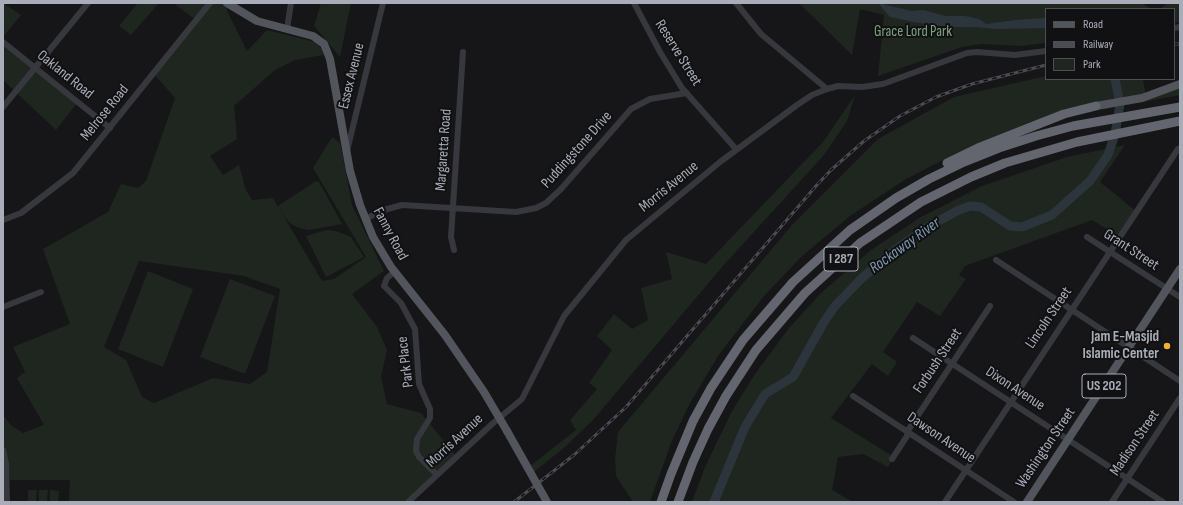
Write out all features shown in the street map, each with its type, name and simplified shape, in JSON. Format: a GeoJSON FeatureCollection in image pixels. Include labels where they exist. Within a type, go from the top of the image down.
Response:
{"type":"FeatureCollection","features":[{"type":"Feature","properties":{"kind":"highway"},"geometry":{"type":"LineString","coordinates":[[820,256],[875,206],[927,174],[978,148],[1014,133],[1064,114],[1099,105]]}},
{"type":"Feature","properties":{"kind":"highway","name":"I 287"},"geometry":{"type":"LineString","coordinates":[[661,502],[670,474],[691,427],[725,366],[743,340],[767,310],[820,256],[850,230],[881,208],[947,170],[999,148],[1036,136],[1111,119],[1180,107]]}},
{"type":"Feature","properties":{"kind":"highway","name":"I 287"},"geometry":{"type":"LineString","coordinates":[[678,502],[693,462],[708,429],[746,365],[792,307],[840,260],[905,212],[970,177],[1040,152],[1128,131],[1180,121]]}},
{"type":"Feature","properties":{"kind":"main road","name":"Fanny Road"},"geometry":{"type":"LineString","coordinates":[[227,3],[257,21],[313,36],[319,39],[326,47],[333,73],[346,154],[365,219],[381,252],[394,272],[444,335],[500,418],[547,502]]}},
{"type":"Feature","properties":{"kind":"main road"},"geometry":{"type":"LineString","coordinates":[[1099,105],[1112,104],[1151,96],[1180,84]]}},
{"type":"Feature","properties":{"kind":"main road","name":"Washington Street"},"geometry":{"type":"LineString","coordinates":[[1027,502],[1130,348],[1180,269]]}},
{"type":"Feature","properties":{"kind":"street"},"geometry":{"type":"LineString","coordinates":[[3,107],[88,3]]}},
{"type":"Feature","properties":{"kind":"street","name":"Melrose Road"},"geometry":{"type":"LineString","coordinates":[[3,220],[21,213],[73,173],[210,3]]}},
{"type":"Feature","properties":{"kind":"street"},"geometry":{"type":"LineString","coordinates":[[287,29],[291,3]]}},
{"type":"Feature","properties":{"kind":"street","name":"Essex Avenue"},"geometry":{"type":"LineString","coordinates":[[346,154],[384,3]]}},
{"type":"Feature","properties":{"kind":"street","name":"Reserve Street"},"geometry":{"type":"LineString","coordinates":[[634,3],[660,52],[687,93],[736,149]]}},
{"type":"Feature","properties":{"kind":"street"},"geometry":{"type":"LineString","coordinates":[[736,3],[761,34],[827,89]]}},
{"type":"Feature","properties":{"kind":"street","name":"Oakland Road"},"geometry":{"type":"LineString","coordinates":[[3,42],[110,128]]}},
{"type":"Feature","properties":{"kind":"street","name":"Morris Avenue"},"geometry":{"type":"LineString","coordinates":[[408,502],[500,418],[522,400],[564,316],[626,240],[736,149],[812,95],[838,86],[862,87],[883,84],[967,53],[977,52],[1015,55],[1045,51]]}},
{"type":"Feature","properties":{"kind":"street","name":"Margaretta Road"},"geometry":{"type":"LineString","coordinates":[[454,250],[451,237],[463,52]]}},
{"type":"Feature","properties":{"kind":"street","name":"Puddingstone Drive"},"geometry":{"type":"LineString","coordinates":[[365,219],[384,210],[402,205],[516,212],[536,208],[546,203],[561,190],[631,109],[650,99],[687,93]]}},
{"type":"Feature","properties":{"kind":"street","name":"Lincoln Street"},"geometry":{"type":"LineString","coordinates":[[944,502],[1109,251],[1178,150]]}},
{"type":"Feature","properties":{"kind":"street","name":"Grant Street"},"geometry":{"type":"LineString","coordinates":[[1087,237],[1180,297]]}},
{"type":"Feature","properties":{"kind":"street"},"geometry":{"type":"LineString","coordinates":[[996,260],[1180,381]]}},
{"type":"Feature","properties":{"kind":"street","name":"Park Place"},"geometry":{"type":"LineString","coordinates":[[394,272],[386,278],[384,286],[401,303],[415,329],[419,384],[430,409],[430,418],[416,441],[416,451],[437,476]]}},
{"type":"Feature","properties":{"kind":"street"},"geometry":{"type":"LineString","coordinates":[[3,307],[41,292]]}},
{"type":"Feature","properties":{"kind":"street","name":"Forbush Street"},"geometry":{"type":"LineString","coordinates":[[892,459],[990,306]]}},
{"type":"Feature","properties":{"kind":"street","name":"Dixon Avenue"},"geometry":{"type":"LineString","coordinates":[[913,338],[1163,502]]}},
{"type":"Feature","properties":{"kind":"street","name":"Dawson Avenue"},"geometry":{"type":"LineString","coordinates":[[853,396],[1014,502]]}},
{"type":"Feature","properties":{"kind":"street","name":"Madison Street"},"geometry":{"type":"LineString","coordinates":[[1112,502],[1180,398]]}},
{"type":"Feature","properties":{"kind":"street"},"geometry":{"type":"LineString","coordinates":[[3,450],[6,464],[5,491],[7,502]]}},
{"type":"Feature","properties":{"kind":"green space"},"geometry":{"type":"Polygon","coordinates":[[[3,3],[21,15],[3,37],[3,3]]]}},
{"type":"Feature","properties":{"kind":"green space"},"geometry":{"type":"Polygon","coordinates":[[[138,3],[159,3],[131,35],[119,26],[138,3]]]}},
{"type":"Feature","properties":{"kind":"green space"},"geometry":{"type":"Polygon","coordinates":[[[173,3],[225,3],[228,13],[247,51],[267,30],[315,42],[322,49],[323,55],[295,60],[275,70],[234,106],[237,139],[210,156],[223,175],[239,165],[246,190],[252,200],[273,198],[322,281],[334,279],[366,257],[313,168],[332,137],[340,143],[352,205],[384,271],[352,294],[377,327],[387,350],[381,377],[387,404],[421,413],[457,457],[403,502],[69,502],[70,480],[10,480],[3,441],[3,415],[12,426],[23,433],[44,425],[17,378],[25,372],[13,347],[70,324],[43,249],[108,212],[121,184],[138,188],[146,181],[175,98],[154,74],[196,20],[173,3]],[[139,261],[104,347],[126,360],[142,397],[154,403],[213,378],[250,384],[267,372],[280,289],[244,276],[139,261]]]}},
{"type":"Feature","properties":{"kind":"green space"},"geometry":{"type":"Polygon","coordinates":[[[321,3],[351,3],[340,57],[314,26],[321,3]]]}},
{"type":"Feature","properties":{"kind":"green space","name":"Grace Lord Park"},"geometry":{"type":"Polygon","coordinates":[[[799,3],[1142,3],[1150,8],[1045,8],[1045,43],[1021,46],[981,44],[962,47],[878,76],[884,15],[860,9],[852,55],[799,3]]]}},
{"type":"Feature","properties":{"kind":"green space"},"geometry":{"type":"Polygon","coordinates":[[[1167,3],[1178,3],[1180,5],[1180,22],[1175,23],[1175,8],[1162,8],[1167,3]]]}},
{"type":"Feature","properties":{"kind":"green space"},"geometry":{"type":"Polygon","coordinates":[[[3,41],[77,103],[56,130],[3,80],[3,41]]]}},
{"type":"Feature","properties":{"kind":"green space"},"geometry":{"type":"Polygon","coordinates":[[[1045,76],[1045,80],[1143,80],[1146,97],[1180,86],[1180,95],[1057,118],[1017,130],[957,153],[906,179],[850,216],[802,256],[764,296],[718,356],[689,405],[671,443],[650,502],[633,502],[616,476],[615,459],[618,432],[792,225],[878,139],[954,97],[1045,76]]]}},
{"type":"Feature","properties":{"kind":"green space"},"geometry":{"type":"Polygon","coordinates":[[[855,95],[847,121],[824,155],[722,267],[593,420],[565,447],[534,472],[530,466],[576,430],[570,420],[597,389],[589,383],[612,350],[597,336],[614,314],[632,329],[648,320],[641,288],[672,279],[666,252],[706,264],[823,142],[855,95]]]}},
{"type":"Feature","properties":{"kind":"green space"},"geometry":{"type":"Polygon","coordinates":[[[1125,145],[1100,182],[1137,212],[1120,237],[1092,220],[965,266],[959,275],[966,279],[940,316],[917,302],[883,352],[897,362],[888,376],[872,364],[831,418],[894,457],[888,467],[863,454],[838,457],[832,490],[853,502],[692,502],[705,467],[732,411],[755,374],[789,328],[822,292],[871,250],[921,217],[982,186],[1067,157],[1125,145]]]}},
{"type":"Feature","properties":{"kind":"green space"},"geometry":{"type":"Polygon","coordinates":[[[316,181],[319,182],[342,224],[309,230],[299,228],[291,224],[285,218],[278,206],[316,181]]]}},
{"type":"Feature","properties":{"kind":"green space"},"geometry":{"type":"Polygon","coordinates":[[[326,230],[336,231],[351,237],[364,257],[326,277],[306,236],[326,230]]]}},
{"type":"Feature","properties":{"kind":"green space"},"geometry":{"type":"Polygon","coordinates":[[[148,271],[193,289],[163,367],[118,349],[148,271]]]}},
{"type":"Feature","properties":{"kind":"green space"},"geometry":{"type":"Polygon","coordinates":[[[230,279],[275,296],[245,374],[200,357],[230,279]]]}},
{"type":"Feature","properties":{"kind":"green space"},"geometry":{"type":"Polygon","coordinates":[[[28,490],[37,490],[36,502],[28,502],[28,490]]]}},
{"type":"Feature","properties":{"kind":"green space"},"geometry":{"type":"Polygon","coordinates":[[[39,490],[48,490],[47,502],[39,502],[39,490]]]}},
{"type":"Feature","properties":{"kind":"green space"},"geometry":{"type":"Polygon","coordinates":[[[50,490],[59,491],[58,502],[50,502],[50,490]]]}},
{"type":"Feature","properties":{"kind":"shaded area"},"geometry":{"type":"Polygon","coordinates":[[[878,3],[912,11],[924,10],[945,16],[965,16],[979,19],[986,24],[1045,18],[1045,28],[996,29],[948,27],[890,17],[878,3]]]}},
{"type":"Feature","properties":{"kind":"waterway","name":"Rockaway River"},"geometry":{"type":"LineString","coordinates":[[714,502],[745,427],[765,394],[793,377],[824,322],[835,306],[861,279],[895,250],[929,226],[959,210],[970,206],[981,207],[1010,226],[1022,227],[1052,215],[1090,181],[1108,155],[1115,134],[1120,104],[1115,80]]}},
{"type":"Feature","properties":{"kind":"railway"},"geometry":{"type":"LineString","coordinates":[[1175,44],[1180,44]]}},
{"type":"Feature","properties":{"kind":"railway"},"geometry":{"type":"LineString","coordinates":[[514,502],[574,455],[626,407],[816,186],[831,170],[864,141],[900,116],[936,97],[972,84],[1045,65]]}},
{"type":"Feature","properties":{"kind":"place","name":"Jam E-Masjid Islamic Center"},"geometry":{"type":"Point","coordinates":[1167,346]}}]}
